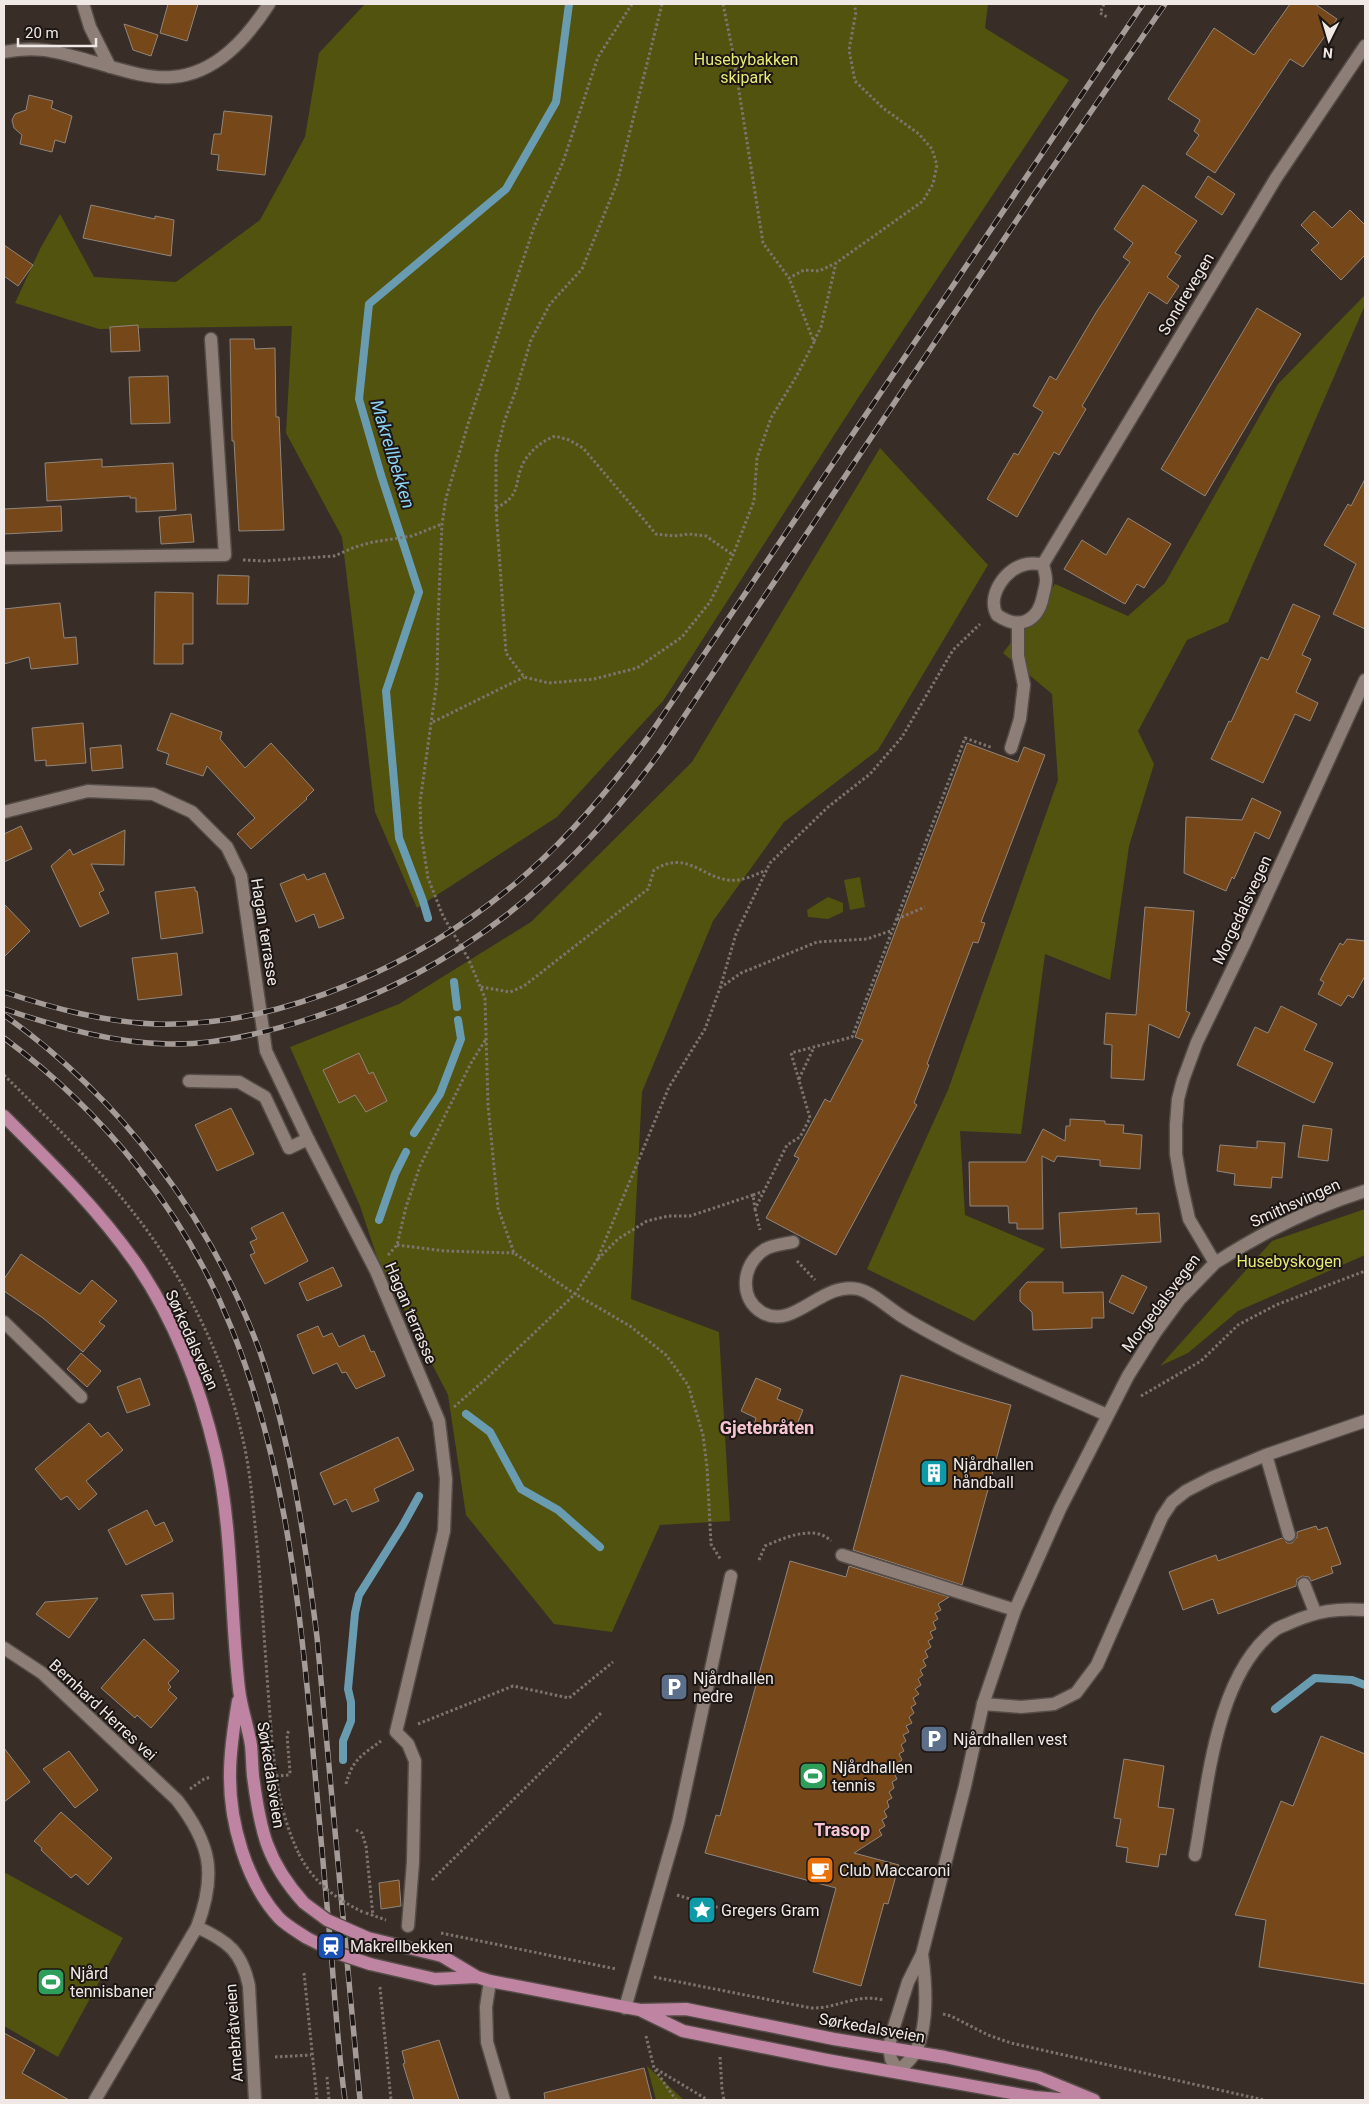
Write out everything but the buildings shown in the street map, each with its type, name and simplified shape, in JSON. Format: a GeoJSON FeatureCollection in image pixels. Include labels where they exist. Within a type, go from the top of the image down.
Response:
{"type":"FeatureCollection","features":[{"type":"Feature","properties":{"kind":"main road","name":"Sørkedalsveien"},"geometry":{"type":"LineString","coordinates":[[4,1116],[72,1184],[135,1262],[166,1314],[192,1372],[208,1425],[221,1483],[231,1577],[239,1691],[251,1746],[256,1795],[265,1840],[272,1860],[282,1876],[304,1903],[327,1920],[368,1938],[442,1956],[477,1977],[490,1981],[625,2008],[640,2010],[686,2010],[834,2039],[916,2052],[1038,2077],[1094,2100]]}},
{"type":"Feature","properties":{"kind":"main road","name":"Sørkedalsveien"},"geometry":{"type":"LineString","coordinates":[[239,1691],[231,1747],[230,1775],[240,1844],[252,1876],[267,1902],[280,1919],[306,1938],[337,1953],[370,1964],[435,1979],[477,1977]]}},
{"type":"Feature","properties":{"kind":"main road","name":"Sørkedalsveien"},"geometry":{"type":"LineString","coordinates":[[640,2010],[683,2031],[818,2058],[1034,2097],[1071,2100]]}},
{"type":"Feature","properties":{"kind":"street"},"geometry":{"type":"LineString","coordinates":[[83,4],[90,27],[110,67]]}},
{"type":"Feature","properties":{"kind":"street"},"geometry":{"type":"LineString","coordinates":[[4,52],[48,49],[110,67],[150,76],[173,77],[211,65],[231,51],[253,29],[269,4]]}},
{"type":"Feature","properties":{"kind":"street","name":"Sondrevegen"},"geometry":{"type":"LineString","coordinates":[[1043,564],[1276,178],[1365,46]]}},
{"type":"Feature","properties":{"kind":"street"},"geometry":{"type":"LineString","coordinates":[[4,558],[225,555],[211,339]]}},
{"type":"Feature","properties":{"kind":"street"},"geometry":{"type":"LineString","coordinates":[[1026,564],[1043,564],[1046,582],[1042,604],[1033,618],[1018,624],[1007,622],[994,611],[993,598],[998,586],[1010,573],[1026,564]]}},
{"type":"Feature","properties":{"kind":"street"},"geometry":{"type":"LineString","coordinates":[[1010,748],[1020,719],[1024,686],[1018,656],[1018,624]]}},
{"type":"Feature","properties":{"kind":"street","name":"Morgedalsvegen"},"geometry":{"type":"LineString","coordinates":[[889,2047],[905,1989],[922,1954],[965,1786],[983,1704],[1015,1610],[1060,1509],[1128,1376],[1155,1333],[1180,1300],[1215,1264],[1189,1219],[1181,1183],[1176,1154],[1176,1125],[1178,1100],[1183,1080],[1197,1042],[1244,945],[1365,680]]}},
{"type":"Feature","properties":{"kind":"street","name":"Hagan terrasse"},"geometry":{"type":"LineString","coordinates":[[4,812],[88,791],[153,794],[192,812],[227,847],[241,876],[266,1050],[308,1139],[376,1271],[439,1420],[446,1479],[444,1531],[396,1732]]}},
{"type":"Feature","properties":{"kind":"street"},"geometry":{"type":"LineString","coordinates":[[189,1081],[239,1082],[265,1097],[289,1148],[308,1139]]}},
{"type":"Feature","properties":{"kind":"street","name":"Smithsvingen"},"geometry":{"type":"LineString","coordinates":[[1215,1264],[1250,1241],[1285,1222],[1334,1200],[1365,1191]]}},
{"type":"Feature","properties":{"kind":"street"},"geometry":{"type":"LineString","coordinates":[[792,1242],[765,1249],[749,1265],[746,1286],[749,1298],[763,1313],[780,1317],[790,1314],[836,1289],[859,1290],[871,1295],[903,1317],[959,1348],[1107,1415]]}},
{"type":"Feature","properties":{"kind":"street"},"geometry":{"type":"LineString","coordinates":[[4,1322],[81,1397]]}},
{"type":"Feature","properties":{"kind":"street"},"geometry":{"type":"LineString","coordinates":[[983,1704],[1021,1707],[1046,1705],[1054,1704],[1076,1693],[1097,1665],[1162,1517],[1172,1502],[1186,1491],[1211,1478],[1266,1455],[1365,1421]]}},
{"type":"Feature","properties":{"kind":"street"},"geometry":{"type":"LineString","coordinates":[[1266,1455],[1289,1535]]}},
{"type":"Feature","properties":{"kind":"street"},"geometry":{"type":"LineString","coordinates":[[842,1555],[1015,1610]]}},
{"type":"Feature","properties":{"kind":"street"},"geometry":{"type":"LineString","coordinates":[[625,2008],[678,1823],[731,1576]]}},
{"type":"Feature","properties":{"kind":"street"},"geometry":{"type":"LineString","coordinates":[[1304,1584],[1315,1612]]}},
{"type":"Feature","properties":{"kind":"street"},"geometry":{"type":"LineString","coordinates":[[1196,1855],[1217,1733],[1237,1678],[1257,1648],[1275,1630],[1315,1612],[1345,1608],[1365,1610]]}},
{"type":"Feature","properties":{"kind":"street","name":"Bernhard Herres vei"},"geometry":{"type":"LineString","coordinates":[[4,1648],[42,1673],[176,1800],[192,1819],[200,1833],[208,1862],[206,1898],[197,1927],[95,2100]]}},
{"type":"Feature","properties":{"kind":"street"},"geometry":{"type":"LineString","coordinates":[[396,1732],[408,1744],[415,1761],[411,1900],[408,1926]]}},
{"type":"Feature","properties":{"kind":"street","name":"Arnebråtveien"},"geometry":{"type":"LineString","coordinates":[[197,1927],[216,1936],[230,1946],[246,1970],[249,1986],[254,2100]]}},
{"type":"Feature","properties":{"kind":"street","name":"Morgedalsvegen"},"geometry":{"type":"LineString","coordinates":[[916,2052],[925,2010],[926,1984],[922,1954]]}},
{"type":"Feature","properties":{"kind":"street"},"geometry":{"type":"LineString","coordinates":[[490,1981],[486,2007],[487,2042],[504,2100]]}},
{"type":"Feature","properties":{"kind":"street"},"geometry":{"type":"LineString","coordinates":[[889,2047],[891,2059],[898,2071],[916,2052]]}},
{"type":"Feature","properties":{"kind":"path"},"geometry":{"type":"LineString","coordinates":[[514,1253],[498,1208],[488,1105],[485,998],[468,958],[443,916],[428,878],[420,802],[423,769],[438,681],[438,620],[442,524],[446,498],[468,424],[531,235],[563,162],[598,57],[632,4]]}},
{"type":"Feature","properties":{"kind":"path"},"geometry":{"type":"LineString","coordinates":[[662,4],[617,183],[582,268],[550,304],[531,340],[504,422],[496,456],[496,508],[506,653],[524,677],[549,684],[594,679],[637,668],[682,637],[710,602],[733,555],[754,501],[757,458],[771,418],[796,377],[821,327],[836,263]]}},
{"type":"Feature","properties":{"kind":"path"},"geometry":{"type":"LineString","coordinates":[[723,4],[733,53],[763,243],[788,278],[814,342]]}},
{"type":"Feature","properties":{"kind":"path"},"geometry":{"type":"LineString","coordinates":[[788,278],[804,270],[819,272],[836,263],[923,201],[934,184],[937,165],[932,149],[919,134],[883,108],[855,81],[849,50],[856,12],[854,4]]}},
{"type":"Feature","properties":{"kind":"path"},"geometry":{"type":"LineString","coordinates":[[1104,4],[1100,13],[1107,17]]}},
{"type":"Feature","properties":{"kind":"path"},"geometry":{"type":"LineString","coordinates":[[496,508],[508,502],[515,493],[518,476],[526,460],[540,443],[556,436],[569,440],[583,448],[656,534],[706,536],[733,555]]}},
{"type":"Feature","properties":{"kind":"path"},"geometry":{"type":"LineString","coordinates":[[225,555],[237,559],[264,561],[334,556],[373,542],[412,536],[442,524]]}},
{"type":"Feature","properties":{"kind":"path"},"geometry":{"type":"LineString","coordinates":[[439,1420],[488,1378],[575,1294],[597,1260],[669,1087],[705,1028],[720,988],[736,934],[770,863],[828,807],[870,774],[896,745],[953,650],[994,611]]}},
{"type":"Feature","properties":{"kind":"path"},"geometry":{"type":"LineString","coordinates":[[432,722],[524,677]]}},
{"type":"Feature","properties":{"kind":"path"},"geometry":{"type":"LineString","coordinates":[[752,1195],[755,1209],[787,1145],[800,1137],[810,1118],[791,1054],[852,1037],[965,738],[1008,754],[1010,748]]}},
{"type":"Feature","properties":{"kind":"path"},"geometry":{"type":"LineString","coordinates":[[481,987],[510,992],[524,986],[648,889],[654,870],[663,864],[685,863],[729,880],[744,879],[767,870]]}},
{"type":"Feature","properties":{"kind":"path"},"geometry":{"type":"LineString","coordinates":[[897,919],[925,907]]}},
{"type":"Feature","properties":{"kind":"path"},"geometry":{"type":"LineString","coordinates":[[720,988],[741,973],[817,942],[867,939],[893,930]]}},
{"type":"Feature","properties":{"kind":"path"},"geometry":{"type":"LineString","coordinates":[[376,1271],[397,1245],[406,1206],[420,1166],[471,1063],[486,1038]]}},
{"type":"Feature","properties":{"kind":"path"},"geometry":{"type":"LineString","coordinates":[[799,1079],[814,1047]]}},
{"type":"Feature","properties":{"kind":"path"},"geometry":{"type":"LineString","coordinates":[[597,1260],[618,1239],[647,1221],[668,1216],[690,1216],[764,1190]]}},
{"type":"Feature","properties":{"kind":"path"},"geometry":{"type":"LineString","coordinates":[[397,1245],[445,1251],[514,1253],[575,1294],[630,1326],[666,1355],[688,1384],[703,1435],[707,1467],[711,1544],[731,1576]]}},
{"type":"Feature","properties":{"kind":"path"},"geometry":{"type":"LineString","coordinates":[[765,1249],[800,1262],[827,1294]]}},
{"type":"Feature","properties":{"kind":"path"},"geometry":{"type":"LineString","coordinates":[[1140,1391],[1134,1399],[1201,1361],[1238,1325],[1276,1305],[1365,1272]]}},
{"type":"Feature","properties":{"kind":"path"},"geometry":{"type":"LineString","coordinates":[[759,1560],[765,1546],[788,1537],[813,1532],[829,1538],[842,1555]]}},
{"type":"Feature","properties":{"kind":"path"},"geometry":{"type":"LineString","coordinates":[[346,1784],[350,1768],[360,1757],[396,1732],[513,1686],[569,1698],[613,1662]]}},
{"type":"Feature","properties":{"kind":"path"},"geometry":{"type":"LineString","coordinates":[[411,1900],[602,1712]]}},
{"type":"Feature","properties":{"kind":"path"},"geometry":{"type":"LineString","coordinates":[[276,1776],[289,1775],[290,1772],[287,1735],[289,1730]]}},
{"type":"Feature","properties":{"kind":"path"},"geometry":{"type":"LineString","coordinates":[[176,1800],[195,1785],[212,1777]]}},
{"type":"Feature","properties":{"kind":"path"},"geometry":{"type":"LineString","coordinates":[[356,1830],[362,1834],[366,1846],[374,1916]]}},
{"type":"Feature","properties":{"kind":"path"},"geometry":{"type":"LineString","coordinates":[[299,1854],[310,1873],[319,1883],[344,1902],[366,1913]]}},
{"type":"Feature","properties":{"kind":"path"},"geometry":{"type":"LineString","coordinates":[[685,1898],[736,1913]]}},
{"type":"Feature","properties":{"kind":"path"},"geometry":{"type":"LineString","coordinates":[[408,1926],[811,2008],[825,2007],[858,1998],[870,1997],[890,2002]]}},
{"type":"Feature","properties":{"kind":"path"},"geometry":{"type":"LineString","coordinates":[[304,1972],[317,2100]]}},
{"type":"Feature","properties":{"kind":"path"},"geometry":{"type":"LineString","coordinates":[[380,1987],[390,2100]]}},
{"type":"Feature","properties":{"kind":"path"},"geometry":{"type":"LineString","coordinates":[[936,2012],[951,2016],[988,2035],[1011,2043],[1264,2100]]}},
{"type":"Feature","properties":{"kind":"path"},"geometry":{"type":"LineString","coordinates":[[646,2036],[654,2068],[676,2100]]}},
{"type":"Feature","properties":{"kind":"path"},"geometry":{"type":"LineString","coordinates":[[720,2051],[724,2100]]}},
{"type":"Feature","properties":{"kind":"path"},"geometry":{"type":"LineString","coordinates":[[276,2056],[311,2055]]}},
{"type":"Feature","properties":{"kind":"path"},"geometry":{"type":"LineString","coordinates":[[654,2068],[708,2100]]}},
{"type":"Feature","properties":{"kind":"path"},"geometry":{"type":"LineString","coordinates":[[327,2078],[330,2100]]}},
{"type":"Feature","properties":{"kind":"green space","name":"Husebybakken skipark"},"geometry":{"type":"Polygon","coordinates":[[[365,4],[988,4],[985,28],[1069,80],[858,398],[663,701],[557,817],[417,908],[375,812],[342,537],[286,433],[292,326],[99,329],[15,303],[41,247],[60,214],[94,277],[176,282],[260,220],[305,137],[319,53],[365,4]]]}},
{"type":"Feature","properties":{"kind":"green space"},"geometry":{"type":"Polygon","coordinates":[[[1365,295],[1365,305],[1228,622],[1187,640],[1138,731],[1154,764],[1129,846],[1110,980],[1045,954],[1021,1134],[960,1131],[965,1215],[1045,1249],[974,1321],[867,1269],[948,1090],[1058,780],[1052,694],[1003,653],[1055,584],[1128,616],[1165,583],[1278,384],[1365,295]]]}},
{"type":"Feature","properties":{"kind":"green space"},"geometry":{"type":"Polygon","coordinates":[[[880,448],[988,565],[878,750],[784,822],[713,921],[642,1092],[631,1299],[719,1332],[730,1521],[660,1525],[612,1632],[554,1624],[466,1515],[448,1395],[377,1257],[360,1206],[290,1047],[399,1004],[531,922],[692,762],[880,448]]]}},
{"type":"Feature","properties":{"kind":"green space"},"geometry":{"type":"Polygon","coordinates":[[[860,877],[865,907],[850,910],[844,880],[860,877]]]}},
{"type":"Feature","properties":{"kind":"green space"},"geometry":{"type":"Polygon","coordinates":[[[828,897],[843,903],[843,912],[828,919],[808,917],[807,910],[828,897]]]}},
{"type":"Feature","properties":{"kind":"green space","name":"Husebyskogen"},"geometry":{"type":"Polygon","coordinates":[[[1365,1209],[1365,1255],[1238,1311],[1188,1353],[1160,1366],[1272,1241],[1365,1209]]]}},
{"type":"Feature","properties":{"kind":"green space","name":"Njård tennisbaner"},"geometry":{"type":"Polygon","coordinates":[[[4,1872],[123,1938],[58,2057],[4,2026],[4,1872]]]}},
{"type":"Feature","properties":{"kind":"green space"},"geometry":{"type":"Polygon","coordinates":[[[647,2066],[684,2100],[656,2100],[647,2066]]]}},
{"type":"Feature","properties":{"kind":"waterway","name":"Makrellbekken"},"geometry":{"type":"LineString","coordinates":[[428,918],[399,838],[386,691],[419,592],[381,475],[359,399],[369,304],[506,189],[556,102],[569,4]]}},
{"type":"Feature","properties":{"kind":"waterway","name":"Makrellbekken"},"geometry":{"type":"LineString","coordinates":[[454,982],[457,1007]]}},
{"type":"Feature","properties":{"kind":"waterway","name":"Makrellbekken"},"geometry":{"type":"LineString","coordinates":[[414,1133],[440,1094],[461,1039],[458,1020]]}},
{"type":"Feature","properties":{"kind":"waterway","name":"Makrellbekken"},"geometry":{"type":"LineString","coordinates":[[379,1220],[395,1174],[406,1152]]}},
{"type":"Feature","properties":{"kind":"waterway"},"geometry":{"type":"LineString","coordinates":[[466,1414],[490,1432],[521,1489],[558,1510],[600,1547]]}},
{"type":"Feature","properties":{"kind":"waterway","name":"Makrellbekken"},"geometry":{"type":"LineString","coordinates":[[343,1760],[343,1741],[351,1721],[351,1702],[348,1689],[355,1613],[359,1595],[419,1496]]}},
{"type":"Feature","properties":{"kind":"waterway"},"geometry":{"type":"LineString","coordinates":[[1275,1709],[1315,1678],[1352,1680],[1365,1685]]}},
{"type":"Feature","properties":{"kind":"railway"},"geometry":{"type":"LineString","coordinates":[[4,992],[78,1013],[136,1023],[203,1022],[252,1015],[300,1002],[348,985],[394,964],[438,939],[479,912],[536,866],[588,813],[649,736],[1143,4]]}},
{"type":"Feature","properties":{"kind":"railway"},"geometry":{"type":"LineString","coordinates":[[4,1009],[85,1033],[148,1043],[203,1043],[272,1030],[361,1000],[413,976],[461,947],[507,915],[550,878],[590,838],[627,795],[663,748],[1033,196],[1165,4]]}},
{"type":"Feature","properties":{"kind":"railway"},"geometry":{"type":"LineString","coordinates":[[4,1015],[47,1048],[86,1084],[158,1164],[216,1254],[240,1302],[260,1352],[281,1422],[289,1457],[302,1529],[317,1637],[360,2100]]}},
{"type":"Feature","properties":{"kind":"railway"},"geometry":{"type":"LineString","coordinates":[[4,1038],[75,1098],[107,1131],[165,1204],[190,1244],[212,1285],[231,1327],[248,1374],[275,1470],[285,1520],[300,1619],[345,2100]]}},
{"type":"Feature","properties":{"kind":"place","name":"Njårdhallen håndball"},"geometry":{"type":"Point","coordinates":[934,1473]}},
{"type":"Feature","properties":{"kind":"place","name":"Njårdhallen nedre"},"geometry":{"type":"Point","coordinates":[674,1687]}},
{"type":"Feature","properties":{"kind":"place","name":"Njårdhallen vest"},"geometry":{"type":"Point","coordinates":[934,1739]}},
{"type":"Feature","properties":{"kind":"place","name":"Njårdhallen tennis"},"geometry":{"type":"Point","coordinates":[813,1776]}},
{"type":"Feature","properties":{"kind":"place","name":"Club Maccaroni"},"geometry":{"type":"Point","coordinates":[820,1870]}},
{"type":"Feature","properties":{"kind":"place","name":"Gregers Gram"},"geometry":{"type":"Point","coordinates":[702,1910]}},
{"type":"Feature","properties":{"kind":"place","name":"Makrellbekken"},"geometry":{"type":"Point","coordinates":[331,1946]}},
{"type":"Feature","properties":{"kind":"place","name":"Njård tennisbaner"},"geometry":{"type":"Point","coordinates":[51,1982]}},
{"type":"Feature","properties":{"kind":"district","name":"Gjetebråten"},"geometry":{"type":"Point","coordinates":[767,1427]}},
{"type":"Feature","properties":{"kind":"district","name":"Trasop"},"geometry":{"type":"Point","coordinates":[842,1829]}}]}
